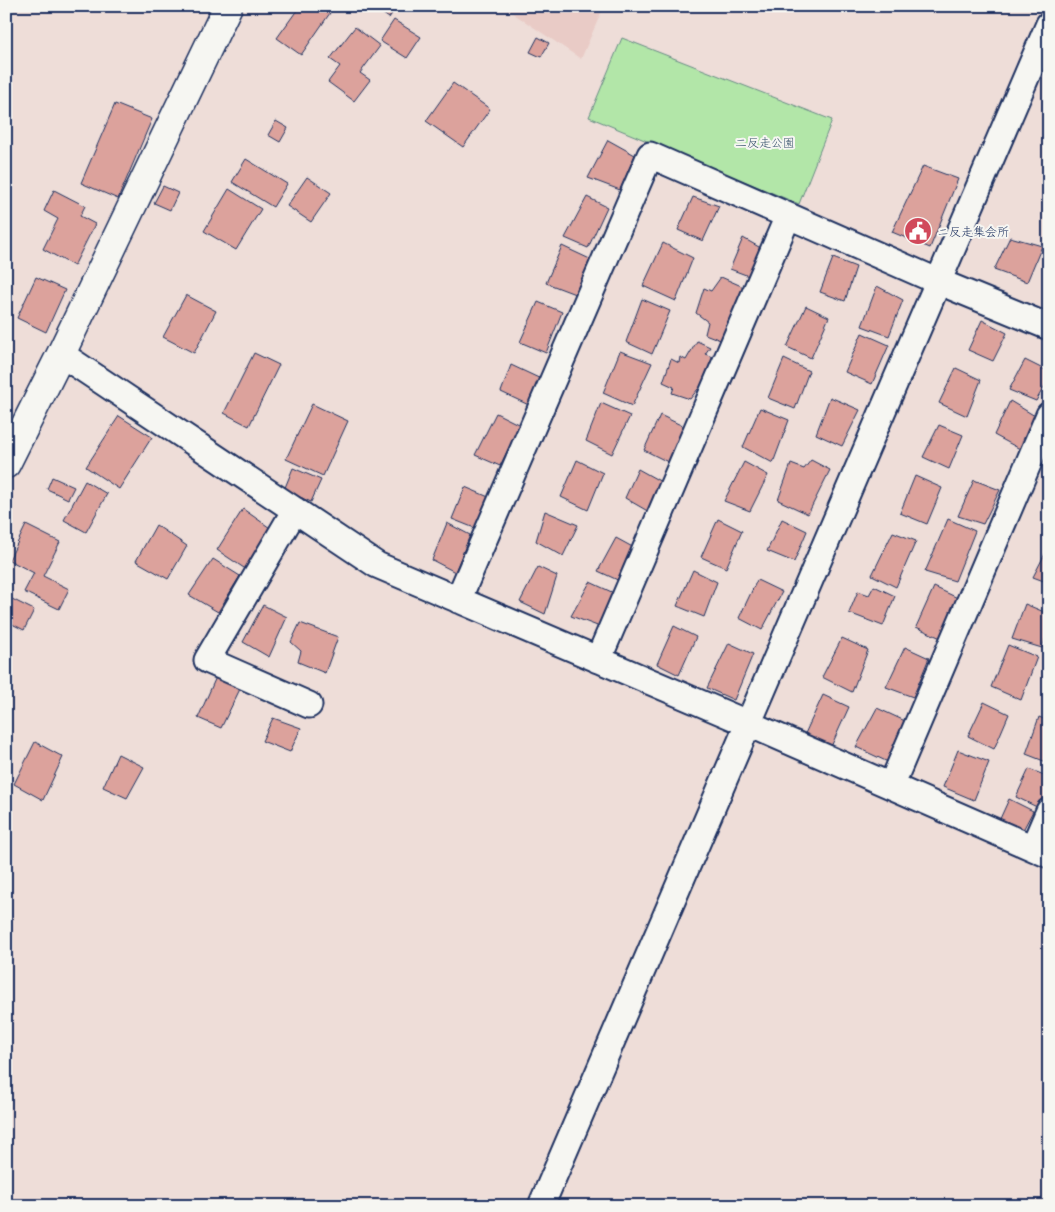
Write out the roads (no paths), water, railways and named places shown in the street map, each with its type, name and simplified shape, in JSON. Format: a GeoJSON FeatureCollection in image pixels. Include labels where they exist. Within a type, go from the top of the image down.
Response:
{"type":"FeatureCollection","features":[{"type":"Feature","properties":{"kind":"street"},"geometry":{"type":"LineString","coordinates":[[6,464],[61,354],[228,6]]}},
{"type":"Feature","properties":{"kind":"street"},"geometry":{"type":"LineString","coordinates":[[541,1206],[1049,24]]}},
{"type":"Feature","properties":{"kind":"street"},"geometry":{"type":"LineString","coordinates":[[458,600],[650,155],[937,281],[1049,327]]}},
{"type":"Feature","properties":{"kind":"street"},"geometry":{"type":"LineString","coordinates":[[598,660],[788,216]]}},
{"type":"Feature","properties":{"kind":"street"},"geometry":{"type":"LineString","coordinates":[[61,354],[377,565],[1041,851],[1049,810]]}},
{"type":"Feature","properties":{"kind":"street"},"geometry":{"type":"LineString","coordinates":[[891,786],[1049,415]]}},
{"type":"Feature","properties":{"kind":"street"},"geometry":{"type":"LineString","coordinates":[[295,510],[207,660],[309,705]]}},
{"type":"Feature","properties":{"kind":"place","name":"ニ反走集会所"},"geometry":{"type":"Point","coordinates":[918,231]}},
{"type":"Feature","properties":{"kind":"park label","name":"二反走公園"},"geometry":{"type":"Point","coordinates":[765,142]}}]}
